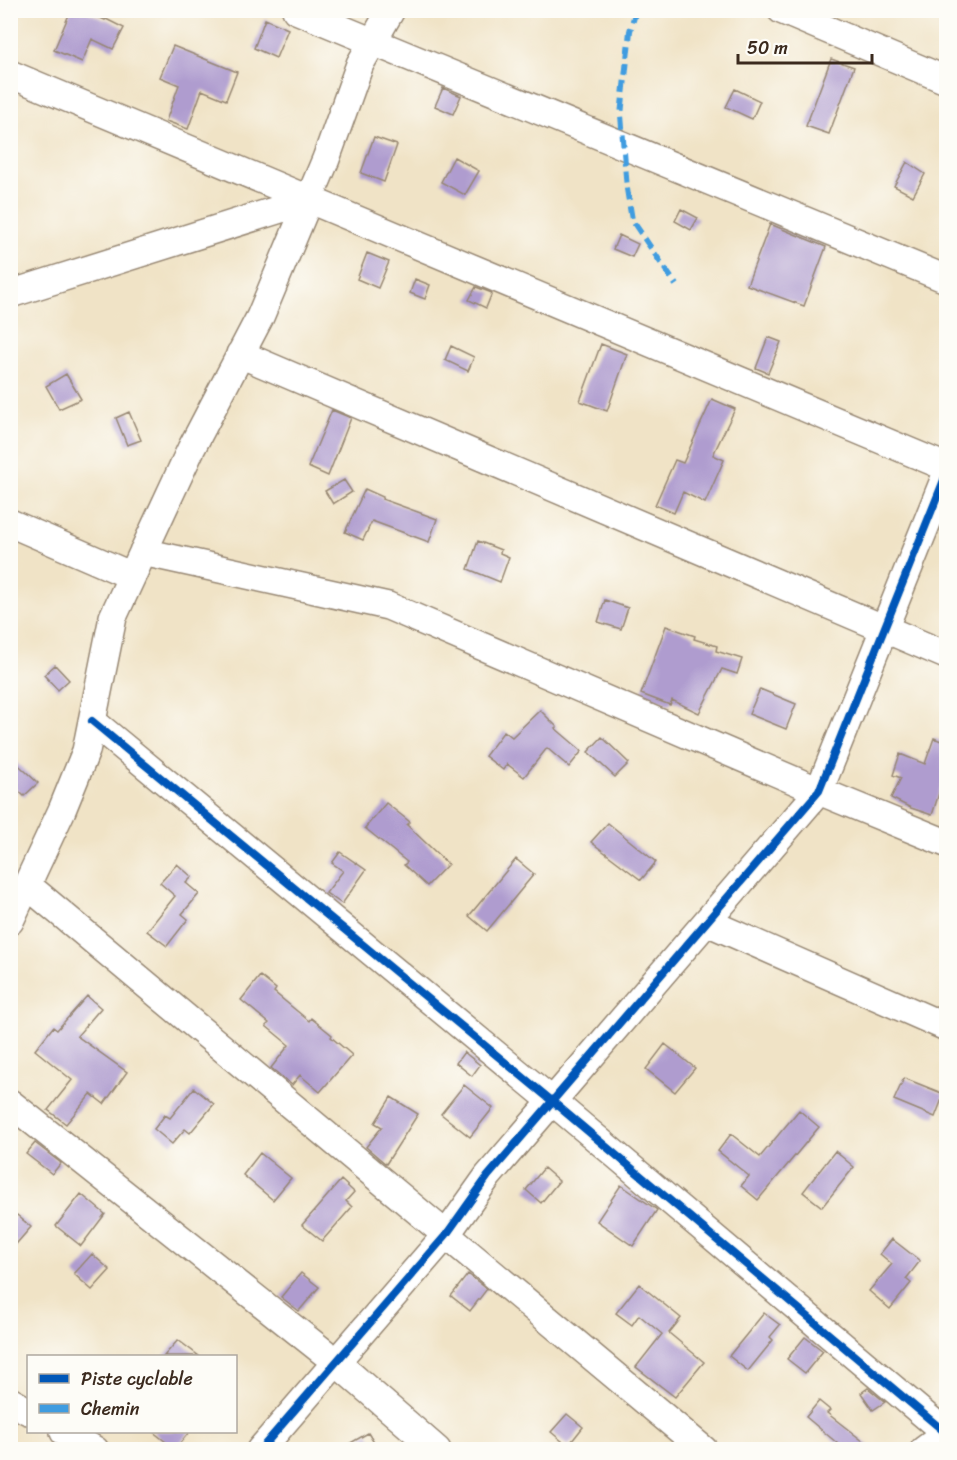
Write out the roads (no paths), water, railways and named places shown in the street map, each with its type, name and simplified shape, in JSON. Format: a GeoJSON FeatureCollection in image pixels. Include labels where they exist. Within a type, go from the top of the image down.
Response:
{"type":"FeatureCollection","features":[{"type":"Feature","properties":{"kind":"street"},"geometry":{"type":"LineString","coordinates":[[296,10],[946,279]]}},
{"type":"Feature","properties":{"kind":"street"},"geometry":{"type":"LineString","coordinates":[[10,921],[62,810],[86,750],[113,616],[192,449],[260,317],[326,159],[360,64],[390,10]]}},
{"type":"Feature","properties":{"kind":"street"},"geometry":{"type":"LineString","coordinates":[[781,10],[946,80]]}},
{"type":"Feature","properties":{"kind":"street"},"geometry":{"type":"LineString","coordinates":[[10,74],[946,467]]}},
{"type":"Feature","properties":{"kind":"street"},"geometry":{"type":"LineString","coordinates":[[10,294],[309,200]]}},
{"type":"Feature","properties":{"kind":"street"},"geometry":{"type":"LineString","coordinates":[[240,354],[946,655]]}},
{"type":"Feature","properties":{"kind":"street"},"geometry":{"type":"LineString","coordinates":[[260,1449],[446,1235],[488,1176],[819,791],[946,475]]}},
{"type":"Feature","properties":{"kind":"street"},"geometry":{"type":"LineString","coordinates":[[10,523],[138,564],[388,606],[946,843]]}},
{"type":"Feature","properties":{"kind":"street"},"geometry":{"type":"LineString","coordinates":[[92,721],[552,1101],[946,1433],[924,1449]]}},
{"type":"Feature","properties":{"kind":"street"},"geometry":{"type":"LineString","coordinates":[[27,885],[704,1449]]}},
{"type":"Feature","properties":{"kind":"street"},"geometry":{"type":"LineString","coordinates":[[707,921],[946,1027]]}},
{"type":"Feature","properties":{"kind":"street"},"geometry":{"type":"LineString","coordinates":[[10,1103],[336,1362],[437,1449]]}},
{"type":"Feature","properties":{"kind":"street"},"geometry":{"type":"LineString","coordinates":[[10,1401],[27,1410]]}},
{"type":"Feature","properties":{"kind":"street"},"geometry":{"type":"LineString","coordinates":[[67,1433],[95,1449]]}}]}
